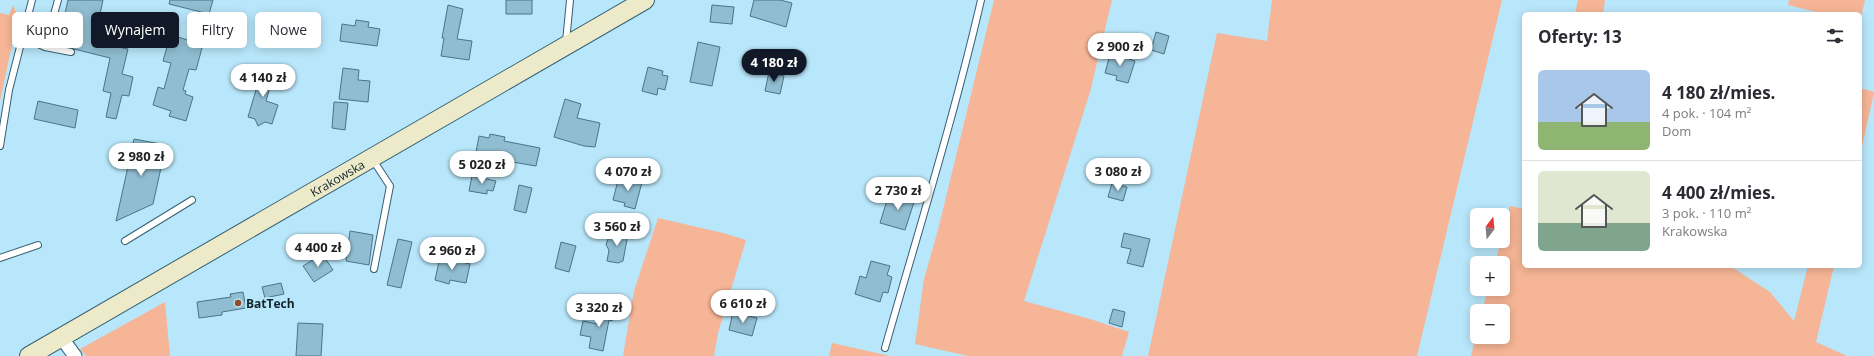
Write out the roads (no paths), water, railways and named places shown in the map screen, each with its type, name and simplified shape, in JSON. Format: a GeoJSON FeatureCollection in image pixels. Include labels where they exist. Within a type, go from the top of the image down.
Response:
{"type":"FeatureCollection","features":[{"type":"Feature","properties":{"kind":"main road","name":"Krakowska"},"geometry":{"type":"LineString","coordinates":[[29,356],[645,0]]}},
{"type":"Feature","properties":{"kind":"street"},"geometry":{"type":"LineString","coordinates":[[61,337],[76,356]]}},
{"type":"Feature","properties":{"kind":"lane"},"geometry":{"type":"LineString","coordinates":[[29,12],[32,0]]}},
{"type":"Feature","properties":{"kind":"lane"},"geometry":{"type":"LineString","coordinates":[[55,12],[58,0]]}},
{"type":"Feature","properties":{"kind":"lane"},"geometry":{"type":"LineString","coordinates":[[566,46],[570,0]]}},
{"type":"Feature","properties":{"kind":"lane"},"geometry":{"type":"LineString","coordinates":[[885,348],[927,207],[964,74],[981,0]]}},
{"type":"Feature","properties":{"kind":"lane"},"geometry":{"type":"LineString","coordinates":[[0,146],[9,90],[20,48]]}},
{"type":"Feature","properties":{"kind":"lane"},"geometry":{"type":"LineString","coordinates":[[50,48],[71,52]]}},
{"type":"Feature","properties":{"kind":"lane"},"geometry":{"type":"LineString","coordinates":[[371,158],[390,186],[374,270]]}},
{"type":"Feature","properties":{"kind":"lane"},"geometry":{"type":"LineString","coordinates":[[126,241],[192,200]]}},
{"type":"Feature","properties":{"kind":"lane"},"geometry":{"type":"LineString","coordinates":[[0,258],[38,245]]}},
{"type":"Feature","properties":{"kind":"place","name":"BatTech"},"geometry":{"type":"Point","coordinates":[238,303]}}]}
